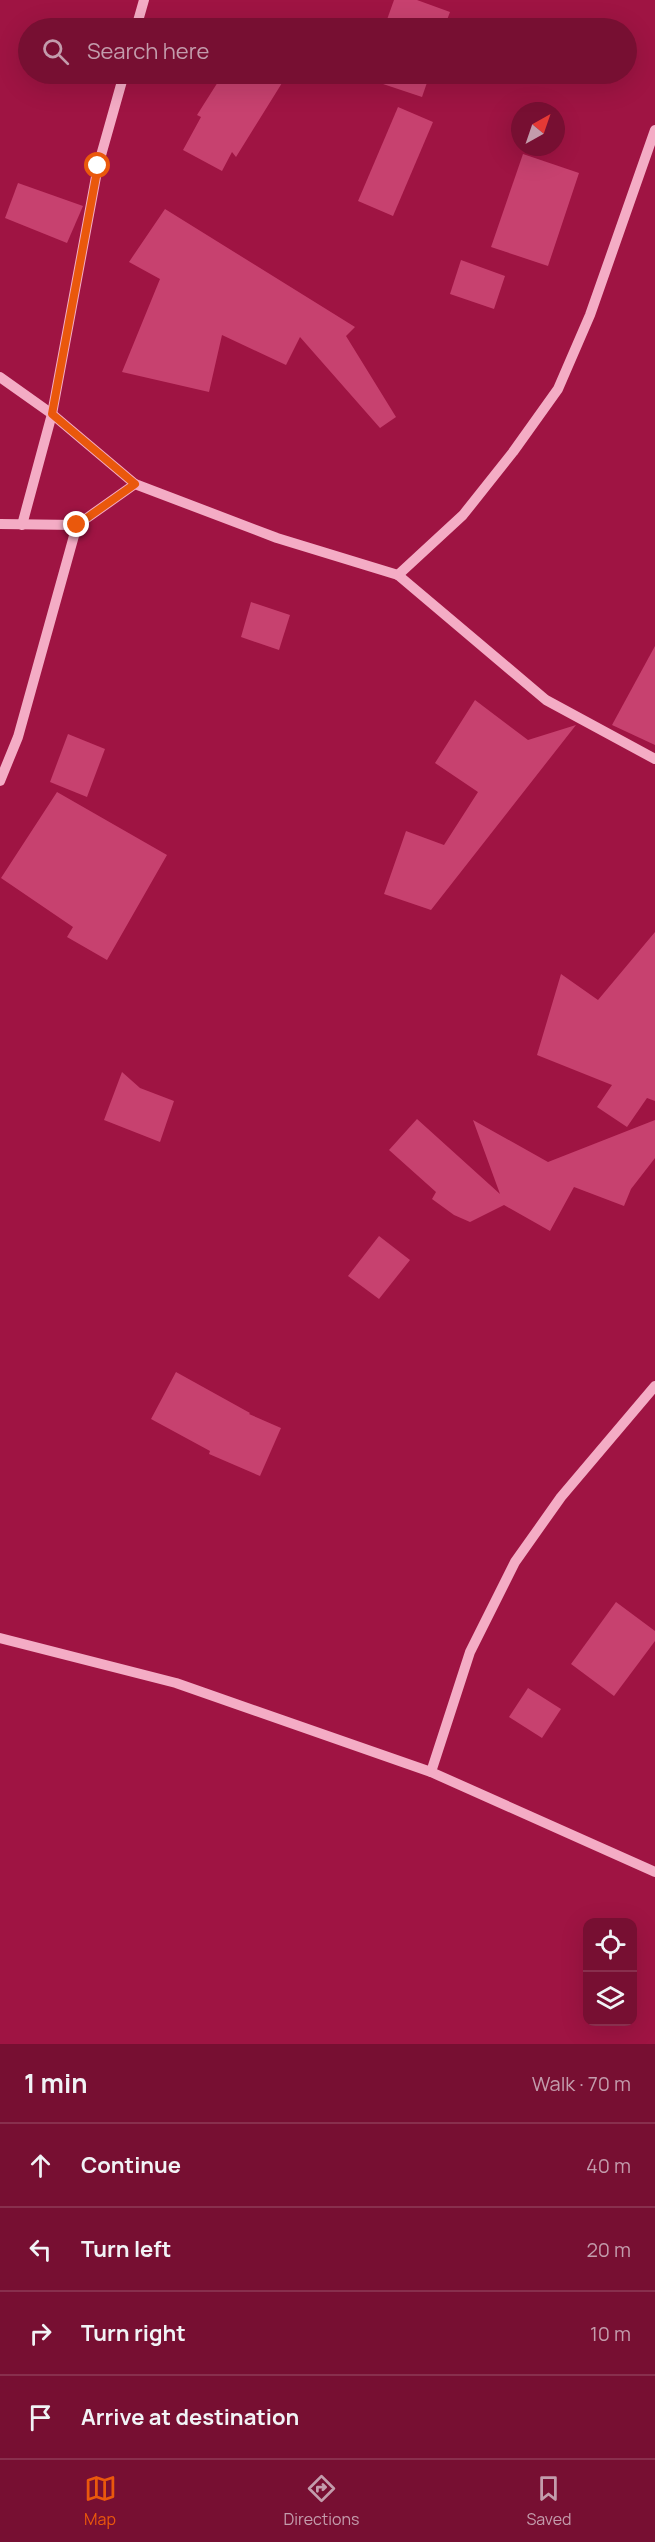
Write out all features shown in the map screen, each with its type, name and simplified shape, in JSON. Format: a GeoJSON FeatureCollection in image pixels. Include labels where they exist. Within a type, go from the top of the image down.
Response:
{"type":"FeatureCollection","features":[{"type":"Feature","properties":{"kind":"street"},"geometry":{"type":"LineString","coordinates":[[139,18],[144,0]]}},
{"type":"Feature","properties":{"kind":"street"},"geometry":{"type":"LineString","coordinates":[[22,525],[52,414],[98,166],[121,84]]}},
{"type":"Feature","properties":{"kind":"street"},"geometry":{"type":"LineString","coordinates":[[398,575],[463,515],[513,452],[558,389],[590,315],[655,130]]}},
{"type":"Feature","properties":{"kind":"street"},"geometry":{"type":"LineString","coordinates":[[0,376],[52,414],[135,484],[277,538],[398,575],[546,700],[655,759]]}},
{"type":"Feature","properties":{"kind":"street"},"geometry":{"type":"LineString","coordinates":[[0,524],[77,525],[135,484]]}},
{"type":"Feature","properties":{"kind":"street"},"geometry":{"type":"LineString","coordinates":[[0,781],[18,737],[77,525]]}},
{"type":"Feature","properties":{"kind":"street"},"geometry":{"type":"LineString","coordinates":[[431,1772],[470,1652],[515,1562],[561,1497],[655,1386]]}},
{"type":"Feature","properties":{"kind":"street"},"geometry":{"type":"LineString","coordinates":[[0,1638],[176,1683],[431,1772],[655,1872]]}},
{"type":"Feature","properties":{"kind":"building"},"geometry":{"type":"Polygon","coordinates":[[[394,0],[417,0],[450,12],[448,18],[388,18],[394,0]]]}},
{"type":"Feature","properties":{"kind":"building"},"geometry":{"type":"Polygon","coordinates":[[[217,84],[281,84],[236,157],[232,152],[222,171],[183,150],[201,117],[197,115],[217,84]]]}},
{"type":"Feature","properties":{"kind":"building"},"geometry":{"type":"Polygon","coordinates":[[[383,84],[427,84],[422,97],[383,84]]]}},
{"type":"Feature","properties":{"kind":"building"},"geometry":{"type":"Polygon","coordinates":[[[398,107],[433,122],[393,216],[358,201],[398,107]]]}},
{"type":"Feature","properties":{"kind":"building"},"geometry":{"type":"Polygon","coordinates":[[[522,156],[529,156],[579,173],[548,266],[491,247],[522,156]]]}},
{"type":"Feature","properties":{"kind":"building"},"geometry":{"type":"Polygon","coordinates":[[[18,183],[83,206],[67,243],[5,218],[18,183]]]}},
{"type":"Feature","properties":{"kind":"building"},"geometry":{"type":"Polygon","coordinates":[[[165,209],[355,327],[346,336],[396,417],[380,428],[300,337],[286,365],[222,335],[209,392],[122,372],[160,279],[129,262],[165,209]]]}},
{"type":"Feature","properties":{"kind":"building"},"geometry":{"type":"Polygon","coordinates":[[[461,260],[505,276],[494,309],[450,294],[461,260]]]}},
{"type":"Feature","properties":{"kind":"building"},"geometry":{"type":"Polygon","coordinates":[[[251,602],[290,615],[279,650],[241,637],[251,602]]]}},
{"type":"Feature","properties":{"kind":"building"},"geometry":{"type":"Polygon","coordinates":[[[655,646],[655,745],[612,725],[655,646]]]}},
{"type":"Feature","properties":{"kind":"building"},"geometry":{"type":"Polygon","coordinates":[[[475,700],[528,740],[576,725],[431,910],[384,894],[406,831],[444,845],[478,792],[435,763],[475,700]]]}},
{"type":"Feature","properties":{"kind":"building"},"geometry":{"type":"Polygon","coordinates":[[[68,734],[105,749],[87,797],[50,782],[68,734]]]}},
{"type":"Feature","properties":{"kind":"building"},"geometry":{"type":"Polygon","coordinates":[[[57,792],[167,855],[107,960],[67,937],[73,927],[1,878],[57,792]]]}},
{"type":"Feature","properties":{"kind":"building"},"geometry":{"type":"Polygon","coordinates":[[[655,932],[655,1101],[647,1098],[627,1127],[597,1107],[612,1085],[537,1055],[561,974],[598,1000],[655,932]]]}},
{"type":"Feature","properties":{"kind":"building"},"geometry":{"type":"Polygon","coordinates":[[[122,1072],[140,1088],[174,1101],[160,1142],[104,1120],[122,1072]]]}},
{"type":"Feature","properties":{"kind":"building"},"geometry":{"type":"Polygon","coordinates":[[[417,1119],[500,1194],[473,1120],[548,1162],[655,1120],[655,1158],[631,1189],[624,1206],[574,1187],[550,1231],[504,1205],[470,1222],[454,1215],[432,1199],[436,1192],[389,1150],[417,1119]]]}},
{"type":"Feature","properties":{"kind":"building"},"geometry":{"type":"Polygon","coordinates":[[[379,1236],[410,1260],[379,1299],[348,1276],[379,1236]]]}},
{"type":"Feature","properties":{"kind":"building"},"geometry":{"type":"Polygon","coordinates":[[[176,1372],[249,1414],[281,1428],[260,1476],[209,1454],[210,1451],[151,1419],[176,1372]]]}},
{"type":"Feature","properties":{"kind":"building"},"geometry":{"type":"Polygon","coordinates":[[[616,1602],[655,1631],[655,1641],[614,1696],[571,1664],[616,1602]]]}},
{"type":"Feature","properties":{"kind":"building"},"geometry":{"type":"Polygon","coordinates":[[[528,1688],[561,1709],[542,1738],[509,1717],[528,1688]]]}},
{"type":"Feature","properties":{"kind":"route"},"geometry":{"type":"LineString","coordinates":[[77,525],[135,484],[52,414],[98,166]]}}]}
